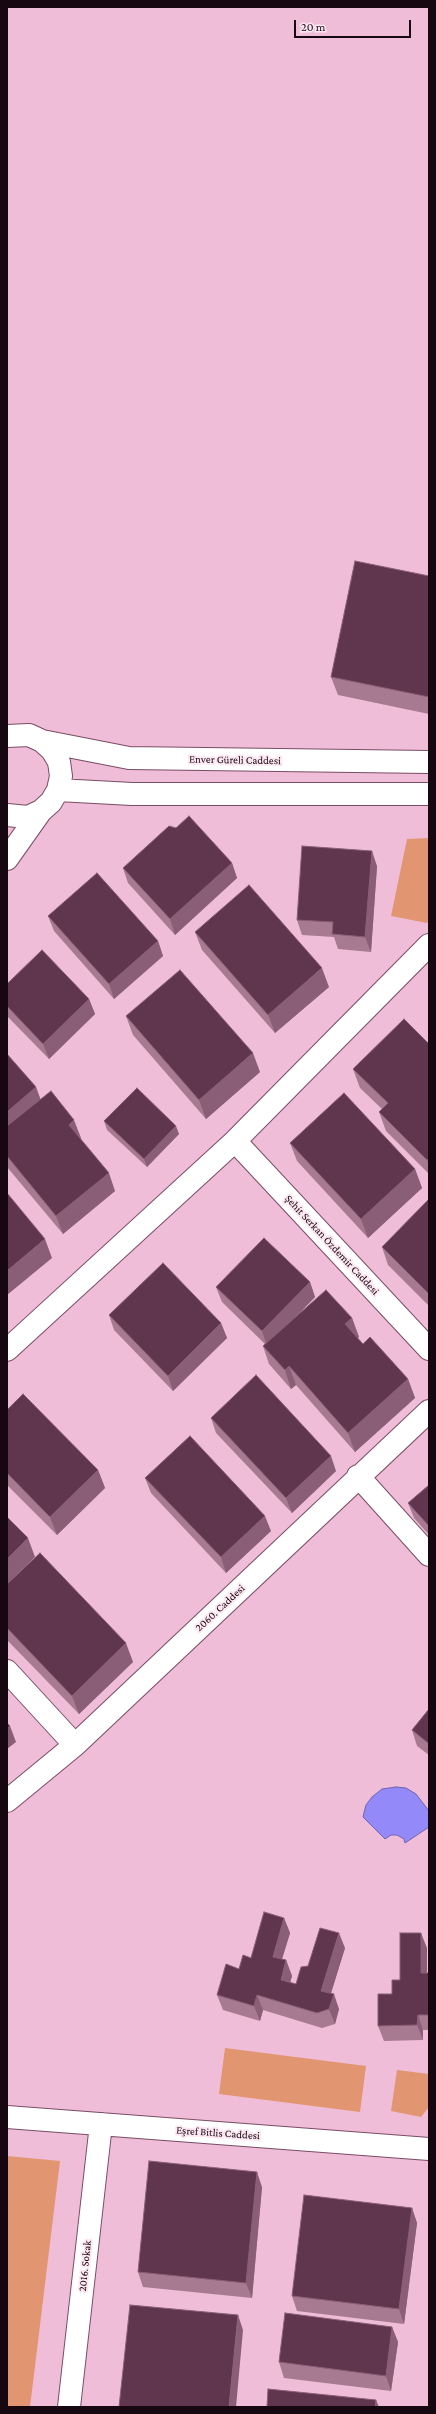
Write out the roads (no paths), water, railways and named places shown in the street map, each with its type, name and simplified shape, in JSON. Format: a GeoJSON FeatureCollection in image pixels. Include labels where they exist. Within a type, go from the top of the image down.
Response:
{"type":"FeatureCollection","features":[{"type":"Feature","properties":{"kind":"street","name":"Enver Güreli Caddesi"},"geometry":{"type":"LineString","coordinates":[[10,733],[29,735],[42,741],[129,758],[429,762]]}},
{"type":"Feature","properties":{"kind":"street"},"geometry":{"type":"LineString","coordinates":[[7,859],[41,811],[51,802],[58,790],[61,776],[58,762],[52,750],[42,741]]}},
{"type":"Feature","properties":{"kind":"street"},"geometry":{"type":"LineString","coordinates":[[58,790],[132,794],[429,794]]}},
{"type":"Feature","properties":{"kind":"street"},"geometry":{"type":"LineString","coordinates":[[7,815],[28,817],[41,811]]}},
{"type":"Feature","properties":{"kind":"street"},"geometry":{"type":"LineString","coordinates":[[7,1350],[235,1141],[429,945]]}},
{"type":"Feature","properties":{"kind":"street","name":"Şehit Serkan Özdemir Caddesi"},"geometry":{"type":"LineString","coordinates":[[235,1141],[429,1349]]}},
{"type":"Feature","properties":{"kind":"street","name":"2060. Caddesi"},"geometry":{"type":"LineString","coordinates":[[7,1801],[75,1745],[358,1476],[429,1411]]}},
{"type":"Feature","properties":{"kind":"street"},"geometry":{"type":"LineString","coordinates":[[358,1476],[429,1555]]}},
{"type":"Feature","properties":{"kind":"street"},"geometry":{"type":"LineString","coordinates":[[7,1670],[75,1745]]}},
{"type":"Feature","properties":{"kind":"street","name":"Eşref Bitlis Caddesi"},"geometry":{"type":"LineString","coordinates":[[7,2117],[429,2149]]}},
{"type":"Feature","properties":{"kind":"street","name":"2016. Sokak"},"geometry":{"type":"LineString","coordinates":[[69,2407],[101,2124]]}}]}
